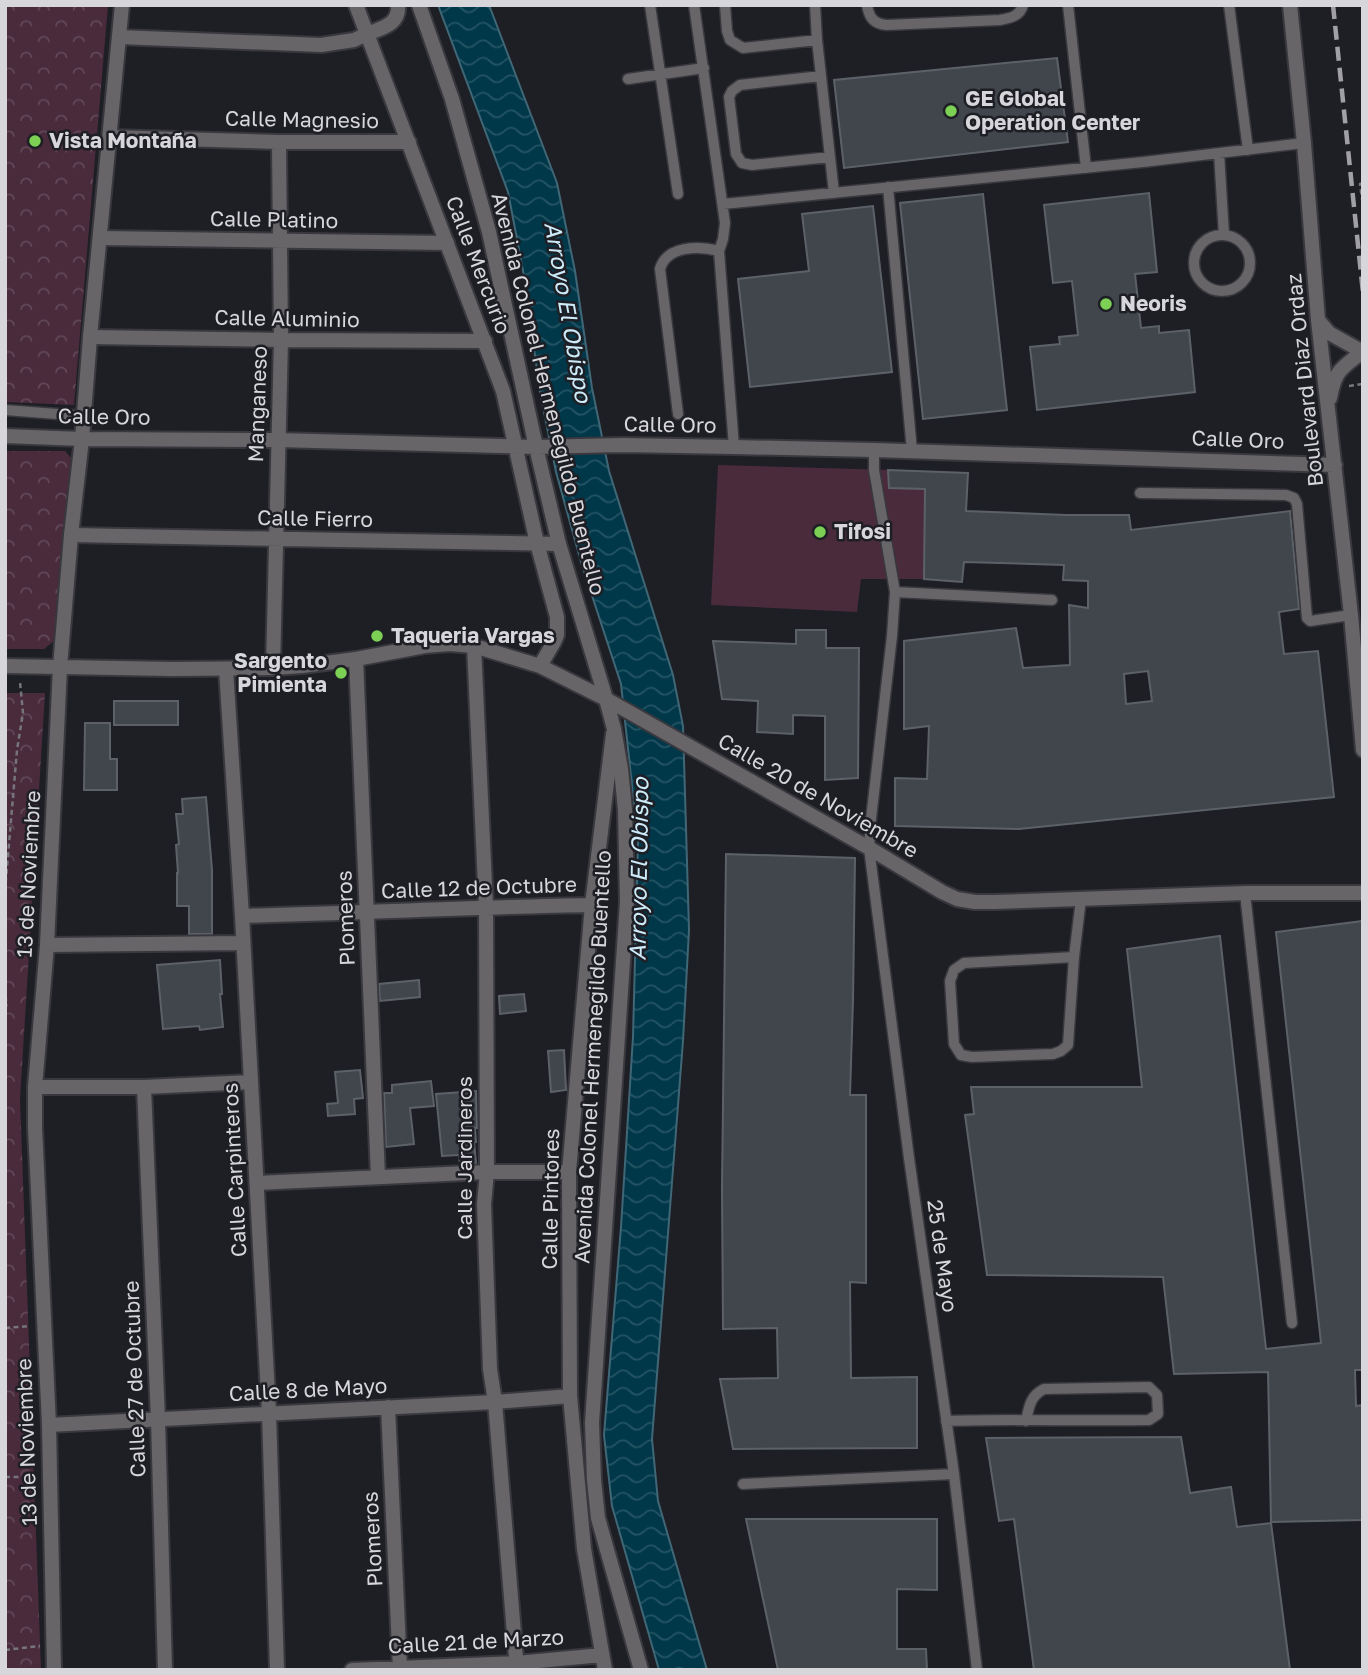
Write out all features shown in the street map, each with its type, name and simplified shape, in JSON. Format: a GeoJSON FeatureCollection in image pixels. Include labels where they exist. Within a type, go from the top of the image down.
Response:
{"type":"FeatureCollection","features":[{"type":"Feature","properties":{"kind":"street","name":"13 de Noviembre"},"geometry":{"type":"LineString","coordinates":[[54,1670],[49,1425],[35,1087],[47,945],[60,667],[122,5]]}},
{"type":"Feature","properties":{"kind":"street","name":"Calle Mercurio"},"geometry":{"type":"LineString","coordinates":[[356,5],[503,391],[537,543],[557,617],[557,635],[540,666]]}},
{"type":"Feature","properties":{"kind":"street"},"geometry":{"type":"LineString","coordinates":[[119,37],[321,45],[354,40],[391,24],[397,17],[398,5]]}},
{"type":"Feature","properties":{"kind":"street","name":"Avenida Colonel Hermenegildo Buentello"},"geometry":{"type":"LineString","coordinates":[[419,5],[452,99],[489,232],[523,386],[541,446],[559,544],[606,699],[621,769],[625,810],[627,902],[592,1423],[598,1518],[641,1670]]}},
{"type":"Feature","properties":{"kind":"street","name":"Boulevard Diaz Ordaz"},"geometry":{"type":"LineString","coordinates":[[1290,5],[1318,320],[1351,615],[1363,750]]}},
{"type":"Feature","properties":{"kind":"street","name":"Calle Magnesio"},"geometry":{"type":"LineString","coordinates":[[110,137],[279,142],[409,142]]}},
{"type":"Feature","properties":{"kind":"street","name":"Manganeso"},"geometry":{"type":"LineString","coordinates":[[272,668],[281,340],[279,142]]}},
{"type":"Feature","properties":{"kind":"street","name":"Calle Platino"},"geometry":{"type":"LineString","coordinates":[[100,238],[447,243]]}},
{"type":"Feature","properties":{"kind":"street"},"geometry":{"type":"LineString","coordinates":[[1318,320],[1329,333],[1362,352],[1333,380],[1328,409]]}},
{"type":"Feature","properties":{"kind":"street","name":"Calle Aluminio"},"geometry":{"type":"LineString","coordinates":[[90,337],[485,341]]}},
{"type":"Feature","properties":{"kind":"street"},"geometry":{"type":"LineString","coordinates":[[503,391],[523,386]]}},
{"type":"Feature","properties":{"kind":"street","name":"Calle Oro"},"geometry":{"type":"LineString","coordinates":[[5,436],[516,446],[734,446],[1335,465]]}},
{"type":"Feature","properties":{"kind":"street","name":"Calle Fierro"},"geometry":{"type":"LineString","coordinates":[[71,535],[559,544]]}},
{"type":"Feature","properties":{"kind":"street","name":"Calle 20 de Noviembre"},"geometry":{"type":"LineString","coordinates":[[12,666],[272,668],[356,659],[425,646],[474,646],[540,666],[633,713],[942,892],[957,898],[975,902],[1245,893],[1363,893]]}},
{"type":"Feature","properties":{"kind":"street","name":"Calle Jardineros"},"geometry":{"type":"LineString","coordinates":[[474,646],[486,907],[487,1172],[484,1204],[490,1369],[517,1666]]}},
{"type":"Feature","properties":{"kind":"street","name":"Plomeros"},"geometry":{"type":"LineString","coordinates":[[356,659],[378,1176]]}},
{"type":"Feature","properties":{"kind":"street","name":"Calle Carpinteros"},"geometry":{"type":"LineString","coordinates":[[226,669],[269,1413],[276,1670]]}},
{"type":"Feature","properties":{"kind":"street","name":"Calle Pintores"},"geometry":{"type":"LineString","coordinates":[[604,1663],[584,1549],[570,1396],[569,1172],[592,905],[614,729]]}},
{"type":"Feature","properties":{"kind":"street","name":"Calle 12 de Octubre"},"geometry":{"type":"LineString","coordinates":[[242,916],[592,905]]}},
{"type":"Feature","properties":{"kind":"street"},"geometry":{"type":"LineString","coordinates":[[47,945],[243,943]]}},
{"type":"Feature","properties":{"kind":"street"},"geometry":{"type":"LineString","coordinates":[[35,1087],[144,1087],[251,1082]]}},
{"type":"Feature","properties":{"kind":"street","name":"Calle 27 de Octubre"},"geometry":{"type":"LineString","coordinates":[[144,1087],[165,1670]]}},
{"type":"Feature","properties":{"kind":"street"},"geometry":{"type":"LineString","coordinates":[[257,1183],[487,1172],[569,1172]]}},
{"type":"Feature","properties":{"kind":"street","name":"Calle 8 de Mayo"},"geometry":{"type":"LineString","coordinates":[[49,1425],[570,1396]]}},
{"type":"Feature","properties":{"kind":"street","name":"Plomeros"},"geometry":{"type":"LineString","coordinates":[[388,1407],[400,1668]]}},
{"type":"Feature","properties":{"kind":"street","name":"Calle 21 de Marzo"},"geometry":{"type":"LineString","coordinates":[[352,1670],[604,1663]]}},
{"type":"Feature","properties":{"kind":"lane"},"geometry":{"type":"LineString","coordinates":[[650,5],[678,194]]}},
{"type":"Feature","properties":{"kind":"lane"},"geometry":{"type":"LineString","coordinates":[[694,5],[725,223],[719,251],[734,446]]}},
{"type":"Feature","properties":{"kind":"lane"},"geometry":{"type":"LineString","coordinates":[[725,5],[730,40],[743,48],[817,40]]}},
{"type":"Feature","properties":{"kind":"lane"},"geometry":{"type":"LineString","coordinates":[[815,5],[834,193]]}},
{"type":"Feature","properties":{"kind":"lane"},"geometry":{"type":"LineString","coordinates":[[867,5],[873,21],[887,25],[1000,20],[1015,17],[1023,5]]}},
{"type":"Feature","properties":{"kind":"lane"},"geometry":{"type":"LineString","coordinates":[[1068,5],[1087,168]]}},
{"type":"Feature","properties":{"kind":"lane"},"geometry":{"type":"LineString","coordinates":[[1229,5],[1248,150]]}},
{"type":"Feature","properties":{"kind":"lane"},"geometry":{"type":"LineString","coordinates":[[628,79],[704,68]]}},
{"type":"Feature","properties":{"kind":"lane"},"geometry":{"type":"LineString","coordinates":[[821,76],[740,85],[729,97],[736,154],[742,163],[752,165],[830,157]]}},
{"type":"Feature","properties":{"kind":"lane"},"geometry":{"type":"LineString","coordinates":[[723,204],[1087,168],[1304,143]]}},
{"type":"Feature","properties":{"kind":"lane"},"geometry":{"type":"LineString","coordinates":[[1219,153],[1224,235]]}},
{"type":"Feature","properties":{"kind":"lane"},"geometry":{"type":"LineString","coordinates":[[888,187],[912,451]]}},
{"type":"Feature","properties":{"kind":"lane"},"geometry":{"type":"LineString","coordinates":[[1224,235],[1232,236],[1246,247],[1251,265],[1245,281],[1230,291],[1221,292],[1212,290],[1198,279],[1194,262],[1196,253],[1206,239],[1224,235]]}},
{"type":"Feature","properties":{"kind":"lane"},"geometry":{"type":"LineString","coordinates":[[678,414],[660,269],[666,257],[674,252],[693,248],[719,251]]}},
{"type":"Feature","properties":{"kind":"lane"},"geometry":{"type":"LineString","coordinates":[[5,410],[83,416]]}},
{"type":"Feature","properties":{"kind":"lane","name":"25 de Mayo"},"geometry":{"type":"LineString","coordinates":[[874,450],[874,470],[895,592],[869,848],[954,1474],[977,1670]]}},
{"type":"Feature","properties":{"kind":"lane"},"geometry":{"type":"LineString","coordinates":[[1140,493],[1286,495],[1294,498],[1297,504],[1307,618],[1310,621],[1351,615]]}},
{"type":"Feature","properties":{"kind":"lane"},"geometry":{"type":"LineString","coordinates":[[895,592],[1052,600]]}},
{"type":"Feature","properties":{"kind":"lane"},"geometry":{"type":"LineString","coordinates":[[1245,893],[1292,1323]]}},
{"type":"Feature","properties":{"kind":"lane"},"geometry":{"type":"LineString","coordinates":[[1074,957],[964,963],[954,970],[950,981],[954,1044],[961,1055],[972,1057],[1053,1054],[1068,1045],[1081,899]]}},
{"type":"Feature","properties":{"kind":"lane"},"geometry":{"type":"LineString","coordinates":[[946,1422],[1149,1420],[1158,1414],[1157,1395],[1149,1387],[1044,1389],[1031,1399],[1026,1421]]}},
{"type":"Feature","properties":{"kind":"lane"},"geometry":{"type":"LineString","coordinates":[[743,1484],[954,1474]]}},
{"type":"Feature","properties":{"kind":"path"},"geometry":{"type":"LineString","coordinates":[[1363,183],[1360,184],[1363,206]]}},
{"type":"Feature","properties":{"kind":"path"},"geometry":{"type":"LineString","coordinates":[[1348,386],[1363,384]]}},
{"type":"Feature","properties":{"kind":"path"},"geometry":{"type":"LineString","coordinates":[[5,891],[23,713],[12,666]]}},
{"type":"Feature","properties":{"kind":"path"},"geometry":{"type":"LineString","coordinates":[[5,996],[5,1010]]}},
{"type":"Feature","properties":{"kind":"path"},"geometry":{"type":"LineString","coordinates":[[5,1328],[44,1325]]}},
{"type":"Feature","properties":{"kind":"path"},"geometry":{"type":"LineString","coordinates":[[5,1478],[50,1476]]}},
{"type":"Feature","properties":{"kind":"path"},"geometry":{"type":"LineString","coordinates":[[6,1670],[5,1651],[54,1644]]}},
{"type":"Feature","properties":{"kind":"green space"},"geometry":{"type":"Polygon","coordinates":[[[5,5],[108,5],[74,405],[5,402],[5,5]]]}},
{"type":"Feature","properties":{"kind":"green space"},"geometry":{"type":"Polygon","coordinates":[[[5,451],[65,451],[72,459],[54,641],[44,649],[5,649],[5,451]]]}},
{"type":"Feature","properties":{"kind":"green space","name":"Tifosi"},"geometry":{"type":"Polygon","coordinates":[[[718,465],[925,471],[924,579],[861,579],[857,612],[711,605],[718,465]]]}},
{"type":"Feature","properties":{"kind":"green space"},"geometry":{"type":"Polygon","coordinates":[[[5,693],[45,693],[20,1099],[41,1670],[5,1670],[5,693]]]}},
{"type":"Feature","properties":{"kind":"water","name":"Arroyo El Obispo"},"geometry":{"type":"Polygon","coordinates":[[[438,5],[489,5],[557,183],[609,471],[673,675],[683,726],[689,930],[652,1439],[658,1501],[707,1670],[659,1670],[612,1506],[604,1435],[633,1037],[638,841],[621,684],[581,562],[556,472],[540,392],[524,276],[508,192],[438,5]]]}},
{"type":"Feature","properties":{"kind":"building","name":"GE Global Operation Center"},"geometry":{"type":"Polygon","coordinates":[[[1057,58],[1068,142],[844,168],[834,80],[1057,58]]]}},
{"type":"Feature","properties":{"kind":"building","name":"Neoris"},"geometry":{"type":"Polygon","coordinates":[[[1149,193],[1157,272],[1135,274],[1141,328],[1159,326],[1159,333],[1189,330],[1195,392],[1037,410],[1030,347],[1060,344],[1059,337],[1078,335],[1072,281],[1053,283],[1044,205],[1149,193]]]}},
{"type":"Feature","properties":{"kind":"building"},"geometry":{"type":"Polygon","coordinates":[[[983,194],[1007,410],[923,419],[900,203],[983,194]]]}},
{"type":"Feature","properties":{"kind":"building"},"geometry":{"type":"Polygon","coordinates":[[[873,206],[892,372],[750,387],[738,279],[809,271],[802,214],[873,206]]]}},
{"type":"Feature","properties":{"kind":"building"},"geometry":{"type":"Polygon","coordinates":[[[888,470],[968,473],[966,511],[1129,515],[1131,530],[1290,511],[1299,609],[1279,612],[1284,654],[1318,651],[1334,797],[1019,829],[895,826],[895,778],[927,779],[929,726],[904,729],[904,641],[1016,628],[1023,668],[1070,665],[1069,605],[1088,608],[1088,581],[1063,580],[1064,565],[964,562],[962,582],[924,579],[925,489],[889,488],[888,470]],[[1148,671],[1124,674],[1126,704],[1152,701],[1148,671]]]}},
{"type":"Feature","properties":{"kind":"building"},"geometry":{"type":"Polygon","coordinates":[[[796,630],[826,630],[826,648],[859,648],[858,778],[825,780],[825,716],[793,715],[793,734],[757,732],[758,701],[722,699],[713,641],[796,644],[796,630]]]}},
{"type":"Feature","properties":{"kind":"building"},"geometry":{"type":"Polygon","coordinates":[[[114,701],[178,701],[178,725],[114,725],[114,701]]]}},
{"type":"Feature","properties":{"kind":"building"},"geometry":{"type":"Polygon","coordinates":[[[85,723],[110,723],[110,759],[117,759],[117,790],[84,790],[85,723]]]}},
{"type":"Feature","properties":{"kind":"building"},"geometry":{"type":"Polygon","coordinates":[[[206,797],[212,870],[212,934],[189,934],[189,906],[177,906],[176,845],[179,844],[176,814],[183,814],[182,799],[206,797]]]}},
{"type":"Feature","properties":{"kind":"building"},"geometry":{"type":"Polygon","coordinates":[[[726,854],[855,858],[850,1095],[866,1095],[866,1283],[850,1282],[851,1378],[917,1377],[917,1448],[733,1449],[720,1379],[778,1378],[777,1328],[723,1329],[726,854]]]}},
{"type":"Feature","properties":{"kind":"building"},"geometry":{"type":"Polygon","coordinates":[[[1363,921],[1363,1370],[1355,1370],[1356,1406],[1363,1405],[1363,1520],[1271,1522],[1268,1372],[1174,1374],[1163,1277],[987,1275],[965,1115],[974,1114],[971,1087],[1142,1087],[1127,949],[1220,936],[1266,1349],[1321,1343],[1276,932],[1363,921]]]}},
{"type":"Feature","properties":{"kind":"building"},"geometry":{"type":"Polygon","coordinates":[[[220,960],[223,1027],[200,1030],[199,1026],[163,1029],[157,965],[220,960]]]}},
{"type":"Feature","properties":{"kind":"building"},"geometry":{"type":"Polygon","coordinates":[[[419,980],[420,997],[380,1001],[379,984],[419,980]]]}},
{"type":"Feature","properties":{"kind":"building"},"geometry":{"type":"Polygon","coordinates":[[[524,994],[526,1011],[500,1014],[499,996],[524,994]]]}},
{"type":"Feature","properties":{"kind":"building"},"geometry":{"type":"Polygon","coordinates":[[[564,1050],[566,1090],[551,1092],[548,1051],[564,1050]]]}},
{"type":"Feature","properties":{"kind":"building"},"geometry":{"type":"Polygon","coordinates":[[[360,1070],[363,1098],[354,1099],[355,1114],[328,1116],[327,1104],[338,1103],[335,1072],[360,1070]]]}},
{"type":"Feature","properties":{"kind":"building"},"geometry":{"type":"Polygon","coordinates":[[[431,1081],[434,1106],[410,1108],[414,1144],[386,1147],[384,1093],[392,1093],[392,1085],[431,1081]]]}},
{"type":"Feature","properties":{"kind":"building"},"geometry":{"type":"Polygon","coordinates":[[[476,1091],[476,1163],[460,1164],[459,1155],[442,1156],[436,1094],[476,1091]]]}},
{"type":"Feature","properties":{"kind":"building"},"geometry":{"type":"Polygon","coordinates":[[[1181,1437],[1190,1493],[1231,1487],[1237,1527],[1271,1523],[1290,1670],[1034,1670],[1014,1519],[999,1521],[986,1438],[1181,1437]]]}},
{"type":"Feature","properties":{"kind":"building"},"geometry":{"type":"Polygon","coordinates":[[[746,1519],[937,1519],[937,1590],[897,1589],[897,1649],[926,1649],[927,1670],[778,1670],[746,1519]]]}},
{"type":"Feature","properties":{"kind":"railway"},"geometry":{"type":"LineString","coordinates":[[1333,5],[1363,293]]}},
{"type":"Feature","properties":{"kind":"place","name":"GE Global Operation Center"},"geometry":{"type":"Point","coordinates":[951,111]}},
{"type":"Feature","properties":{"kind":"place","name":"Vista Montaña"},"geometry":{"type":"Point","coordinates":[35,141]}},
{"type":"Feature","properties":{"kind":"place","name":"Neoris"},"geometry":{"type":"Point","coordinates":[1106,304]}},
{"type":"Feature","properties":{"kind":"place","name":"Tifosi"},"geometry":{"type":"Point","coordinates":[820,532]}},
{"type":"Feature","properties":{"kind":"place","name":"Taqueria Vargas"},"geometry":{"type":"Point","coordinates":[377,636]}},
{"type":"Feature","properties":{"kind":"place","name":"Sargento Pimienta"},"geometry":{"type":"Point","coordinates":[341,673]}}]}
